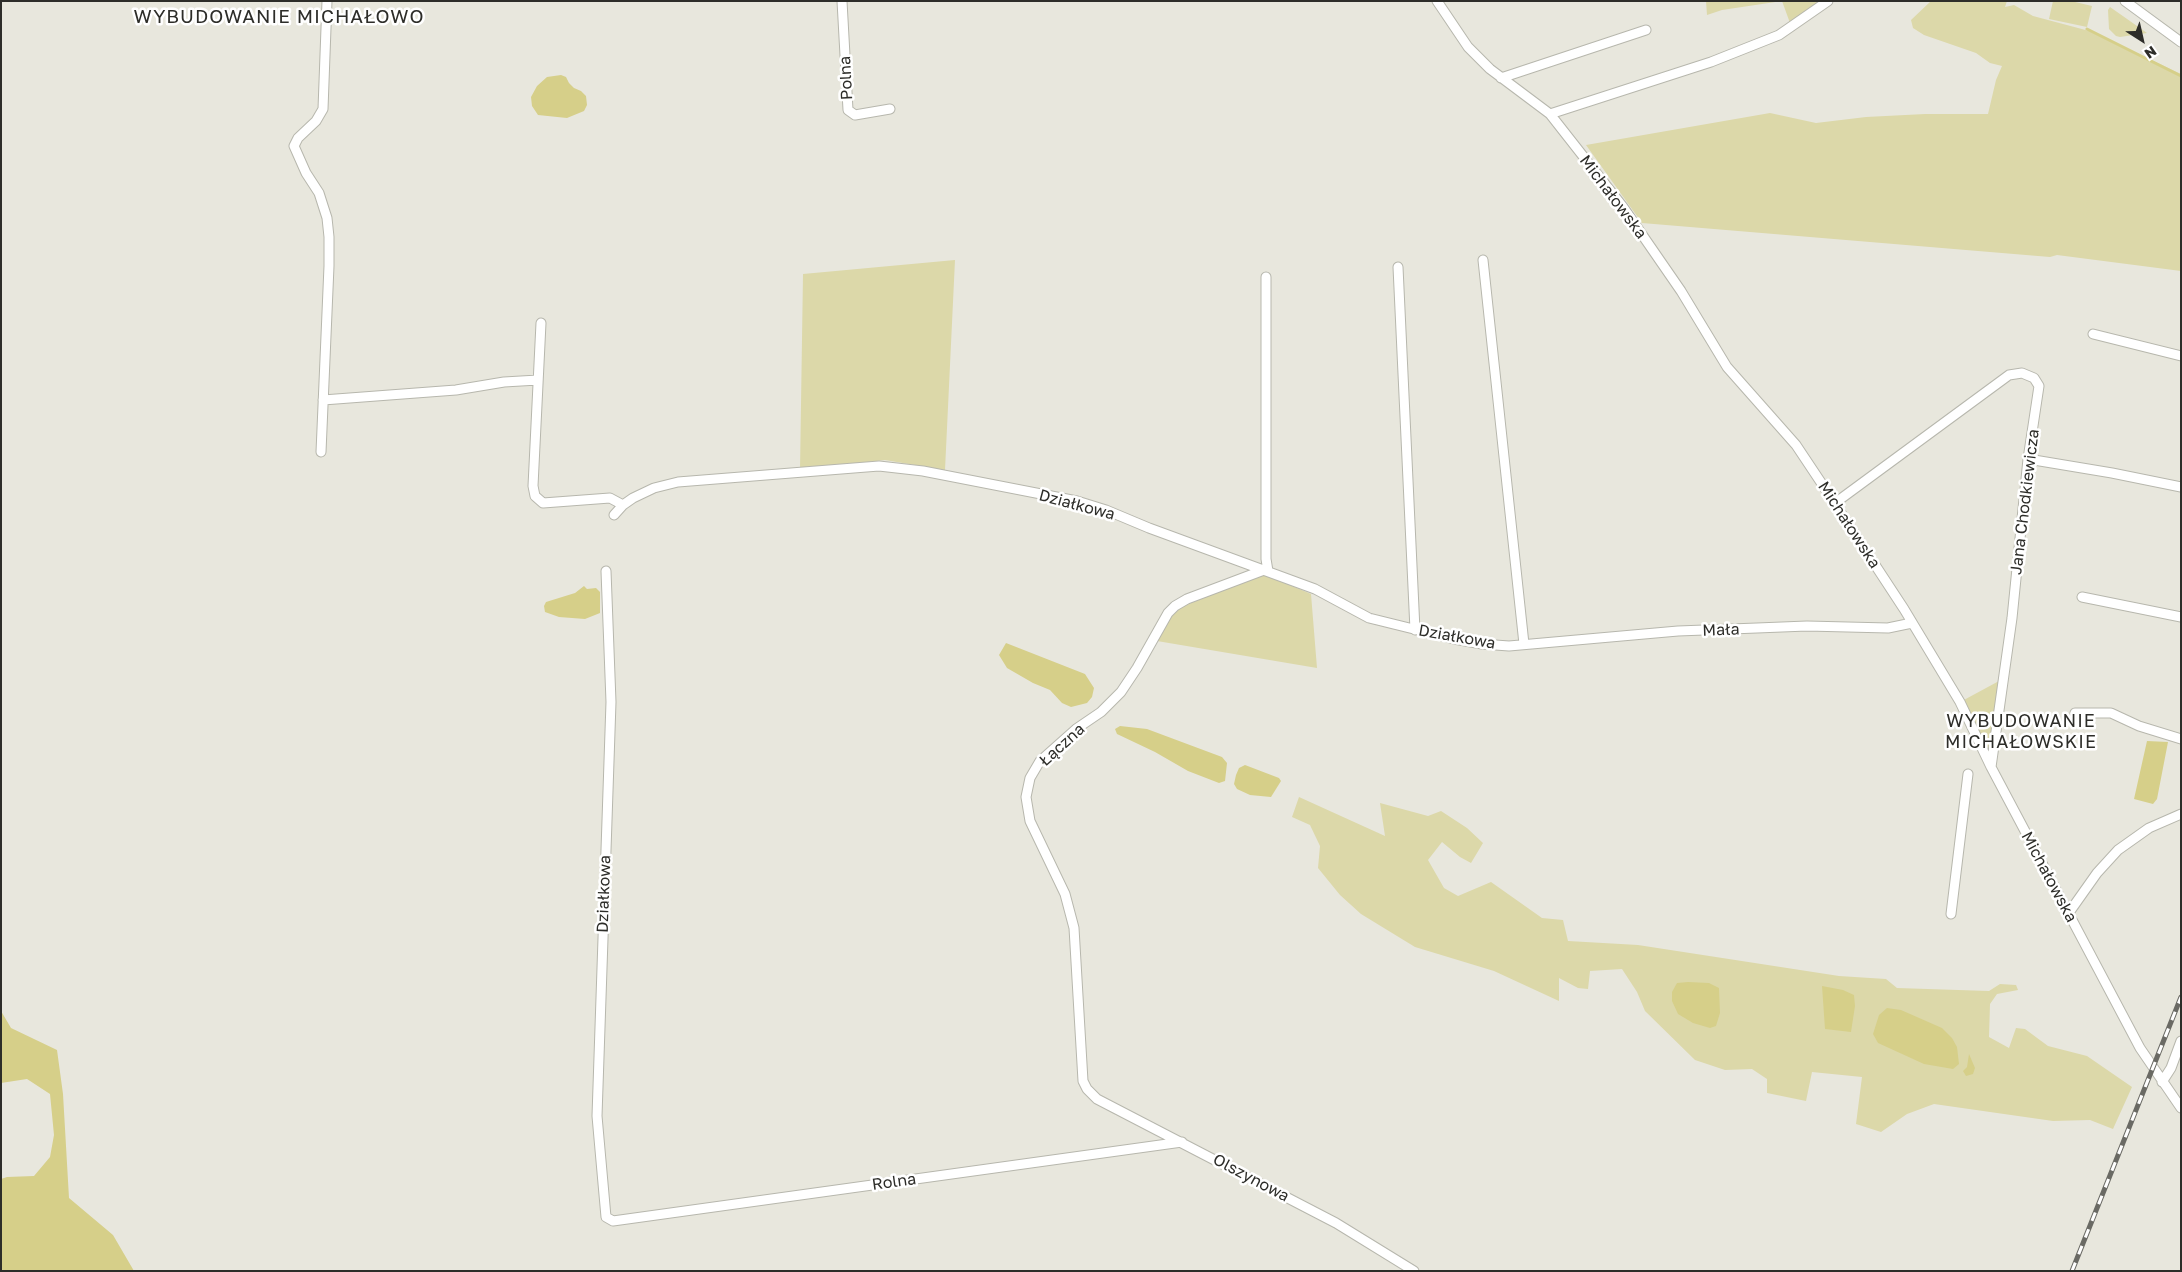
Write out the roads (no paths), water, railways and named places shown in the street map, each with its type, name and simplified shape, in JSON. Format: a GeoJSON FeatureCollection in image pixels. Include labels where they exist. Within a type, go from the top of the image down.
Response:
{"type":"FeatureCollection","features":[{"type":"Feature","properties":{"kind":"street"},"geometry":{"type":"LineString","coordinates":[[320,452],[330,266],[327,218],[319,194],[306,173],[294,146],[298,138],[316,122],[323,109],[328,1]]}},
{"type":"Feature","properties":{"kind":"street","name":"Polna"},"geometry":{"type":"LineString","coordinates":[[842,1],[848,110],[855,115],[890,109]]}},
{"type":"Feature","properties":{"kind":"street","name":"Michałowska"},"geometry":{"type":"LineString","coordinates":[[1437,1],[1468,47],[1501,78],[1550,114],[1628,214],[1681,291],[1727,367],[1796,445],[1912,623],[1960,702],[1991,767],[2140,1048],[2181,1108]]}},
{"type":"Feature","properties":{"kind":"street"},"geometry":{"type":"LineString","coordinates":[[1550,114],[1711,62],[1779,35],[1828,1]]}},
{"type":"Feature","properties":{"kind":"street"},"geometry":{"type":"LineString","coordinates":[[2125,1],[2181,42]]}},
{"type":"Feature","properties":{"kind":"street"},"geometry":{"type":"LineString","coordinates":[[1501,78],[1646,30]]}},
{"type":"Feature","properties":{"kind":"street"},"geometry":{"type":"LineString","coordinates":[[1483,260],[1526,644]]}},
{"type":"Feature","properties":{"kind":"street"},"geometry":{"type":"LineString","coordinates":[[1398,267],[1415,630]]}},
{"type":"Feature","properties":{"kind":"street"},"geometry":{"type":"LineString","coordinates":[[1266,277],[1266,571]]}},
{"type":"Feature","properties":{"kind":"street"},"geometry":{"type":"LineString","coordinates":[[541,322],[533,486],[535,496],[543,503],[610,498],[623,505]]}},
{"type":"Feature","properties":{"kind":"street"},"geometry":{"type":"LineString","coordinates":[[2093,334],[2181,356]]}},
{"type":"Feature","properties":{"kind":"street","name":"Jana Chodkiewicza"},"geometry":{"type":"LineString","coordinates":[[1835,504],[2009,375],[2022,373],[2034,378],[2039,386],[2028,459],[2012,618],[1991,767]]}},
{"type":"Feature","properties":{"kind":"street"},"geometry":{"type":"LineString","coordinates":[[323,400],[456,390],[504,382],[538,380]]}},
{"type":"Feature","properties":{"kind":"street"},"geometry":{"type":"LineString","coordinates":[[2028,459],[2181,487]]}},
{"type":"Feature","properties":{"kind":"street","name":"Działkowa"},"geometry":{"type":"LineString","coordinates":[[614,515],[623,505],[654,488],[678,482],[879,466],[901,468],[1077,501],[1106,510],[1149,528],[1315,589],[1369,618],[1482,644],[1526,644]]}},
{"type":"Feature","properties":{"kind":"street","name":"Działkowa"},"geometry":{"type":"LineString","coordinates":[[606,571],[611,702],[597,1116],[606,1217]]}},
{"type":"Feature","properties":{"kind":"street","name":"Łączna"},"geometry":{"type":"LineString","coordinates":[[1087,1089],[1084,1081],[1074,928],[1065,894],[1030,821],[1026,797],[1030,778],[1040,761],[1076,729],[1101,712],[1121,692],[1137,668],[1168,612],[1187,599],[1266,571]]}},
{"type":"Feature","properties":{"kind":"street"},"geometry":{"type":"LineString","coordinates":[[2082,597],[2181,617]]}},
{"type":"Feature","properties":{"kind":"street","name":"Mała"},"geometry":{"type":"LineString","coordinates":[[1526,644],[1678,631],[1807,626],[1888,628],[1912,623]]}},
{"type":"Feature","properties":{"kind":"street"},"geometry":{"type":"LineString","coordinates":[[2074,713],[2111,713],[2139,726],[2181,738]]}},
{"type":"Feature","properties":{"kind":"street"},"geometry":{"type":"LineString","coordinates":[[1951,914],[1968,774]]}},
{"type":"Feature","properties":{"kind":"street"},"geometry":{"type":"LineString","coordinates":[[2068,914],[2097,873],[2118,850],[2149,828],[2181,814]]}},
{"type":"Feature","properties":{"kind":"street"},"geometry":{"type":"LineString","coordinates":[[2162,1082],[2171,1068],[2181,1041]]}},
{"type":"Feature","properties":{"kind":"street","name":"Olszynowa"},"geometry":{"type":"LineString","coordinates":[[1087,1089],[1097,1099],[1336,1223],[1414,1271]]}},
{"type":"Feature","properties":{"kind":"street","name":"Rolna"},"geometry":{"type":"LineString","coordinates":[[606,1217],[613,1221],[1182,1142]]}},
{"type":"Feature","properties":{"kind":"waterway"},"geometry":{"type":"LineString","coordinates":[[2087,29],[2181,76]]}},
{"type":"Feature","properties":{"kind":"railway"},"geometry":{"type":"LineString","coordinates":[[2072,1271],[2181,997]]}},
{"type":"Feature","properties":{"kind":"district","name":"WYBUDOWANIE MICHAŁOWO"},"geometry":{"type":"Point","coordinates":[279,17]}},
{"type":"Feature","properties":{"kind":"district","name":"WYBUDOWANIE MICHAŁOWSKIE"},"geometry":{"type":"Point","coordinates":[2021,731]}}]}
